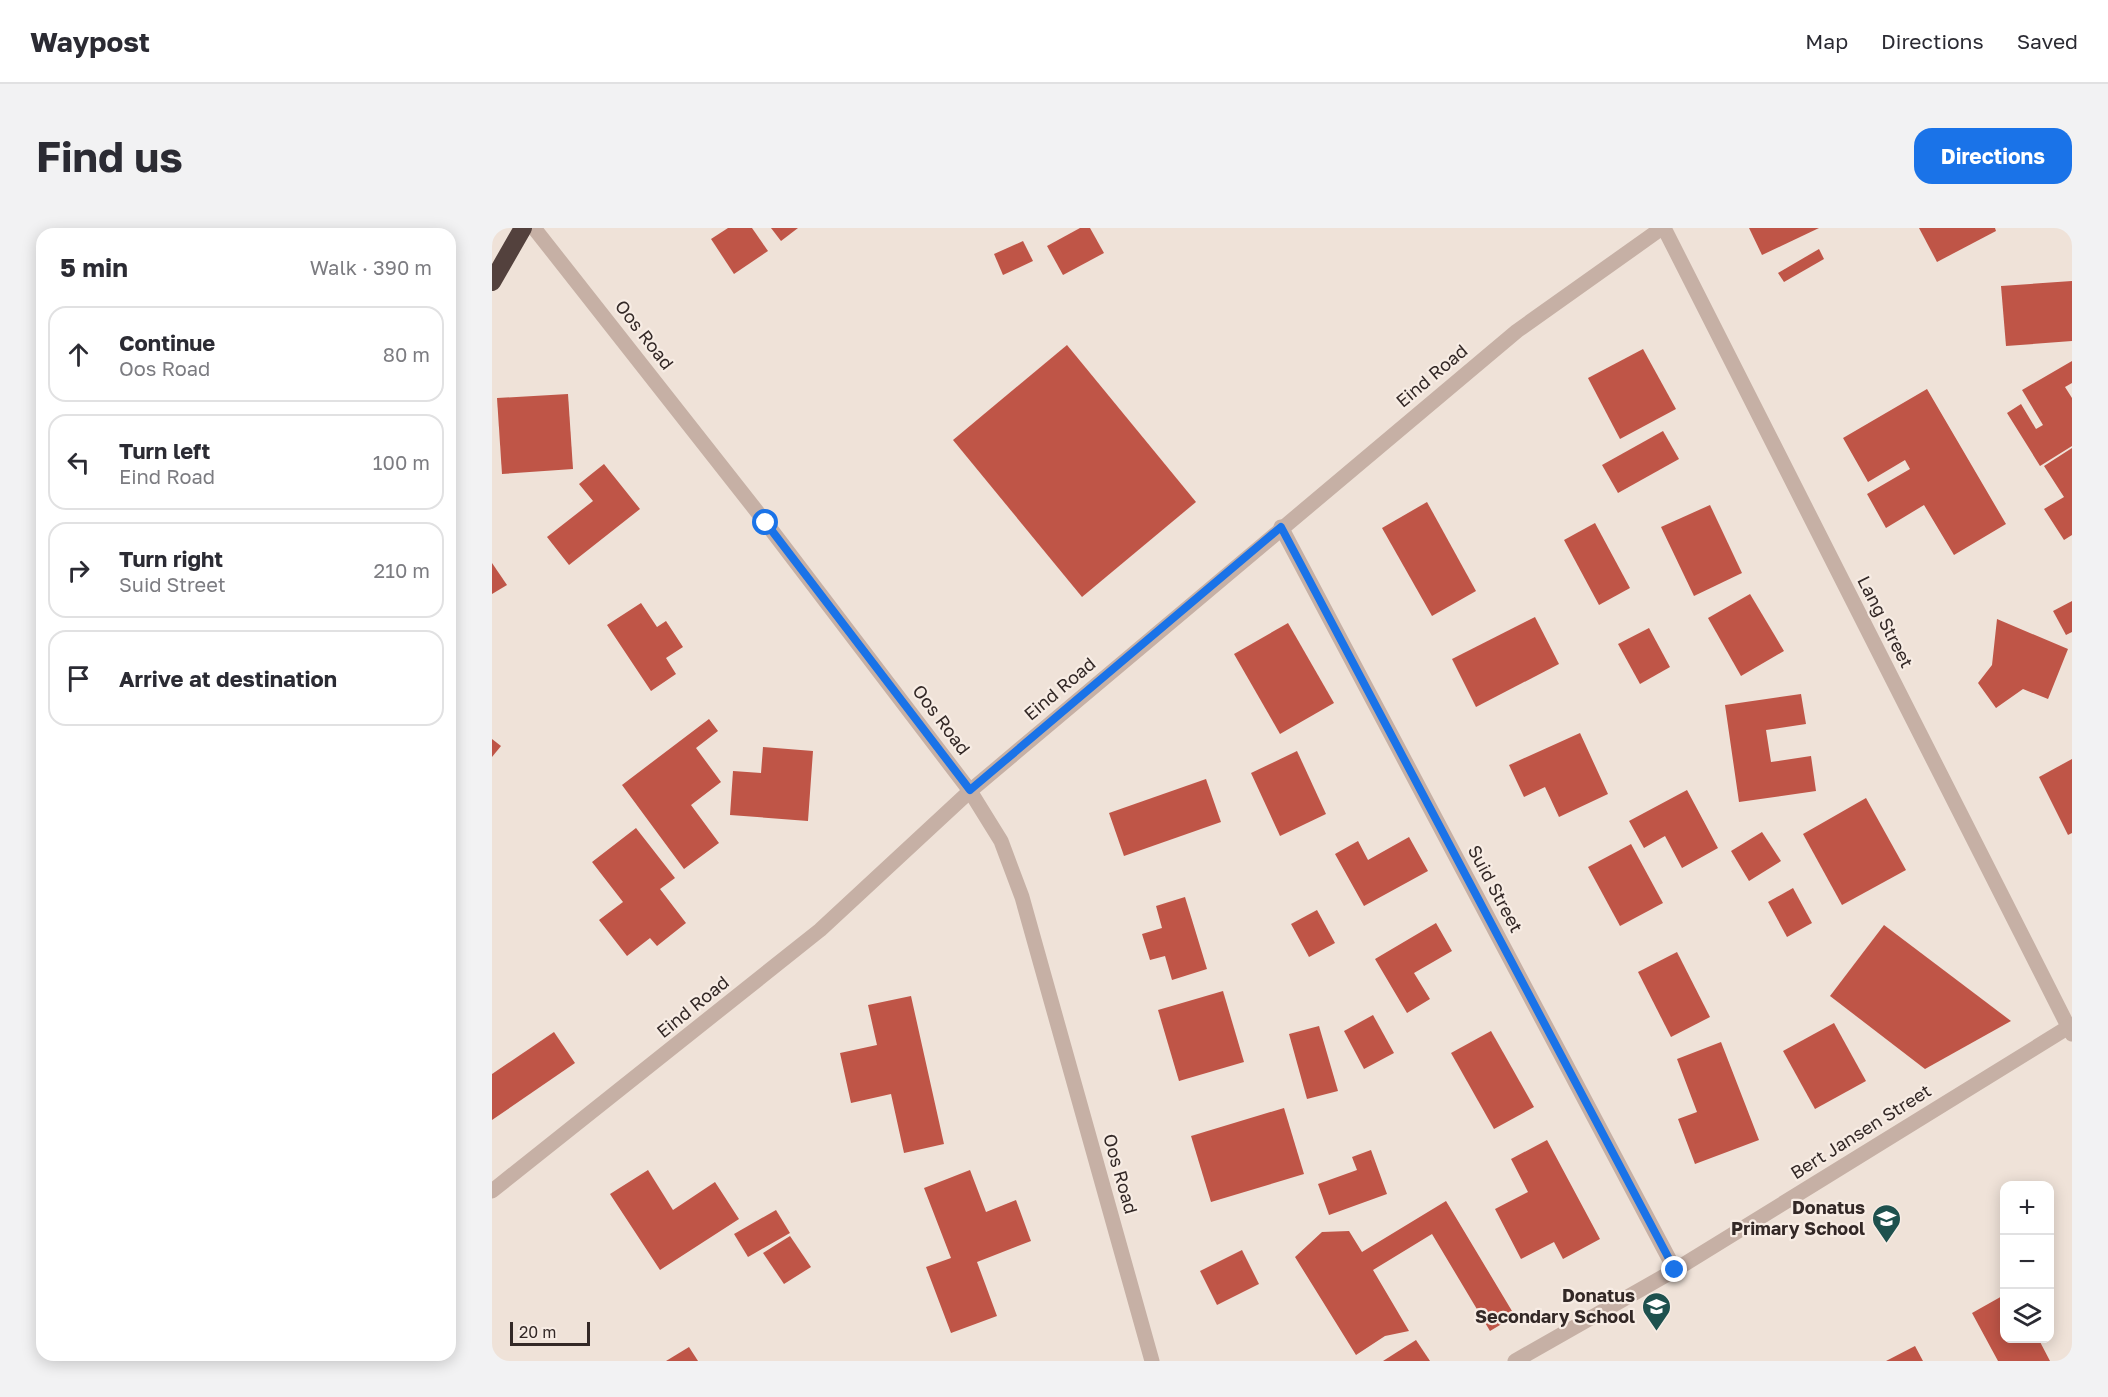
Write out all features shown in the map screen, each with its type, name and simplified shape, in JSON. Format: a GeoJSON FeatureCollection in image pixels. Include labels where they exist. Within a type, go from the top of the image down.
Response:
{"type":"FeatureCollection","features":[{"type":"Feature","properties":{"kind":"highway"},"geometry":{"type":"LineString","coordinates":[[492,282],[523,228]]}},
{"type":"Feature","properties":{"kind":"street","name":"Oos Road"},"geometry":{"type":"LineString","coordinates":[[534,228],[759,514],[970,790],[1001,842],[1022,897],[1152,1361]]}},
{"type":"Feature","properties":{"kind":"street","name":"Eind Road"},"geometry":{"type":"LineString","coordinates":[[492,1191],[820,930],[970,790],[1517,331],[1663,228]]}},
{"type":"Feature","properties":{"kind":"street","name":"Lang Street"},"geometry":{"type":"LineString","coordinates":[[1663,228],[2071,1029]]}},
{"type":"Feature","properties":{"kind":"street","name":"Suid Street"},"geometry":{"type":"LineString","coordinates":[[1281,527],[1675,1270]]}},
{"type":"Feature","properties":{"kind":"street","name":"Bert Jansen Street"},"geometry":{"type":"LineString","coordinates":[[1515,1361],[1675,1270],[2071,1029]]}},
{"type":"Feature","properties":{"kind":"building"},"geometry":{"type":"Polygon","coordinates":[[[728,228],[752,228],[768,251],[734,274],[711,239],[728,228]]]}},
{"type":"Feature","properties":{"kind":"building"},"geometry":{"type":"Polygon","coordinates":[[[771,228],[798,228],[781,241],[771,228]]]}},
{"type":"Feature","properties":{"kind":"building"},"geometry":{"type":"Polygon","coordinates":[[[1080,228],[1090,228],[1104,253],[1063,275],[1047,246],[1080,228]]]}},
{"type":"Feature","properties":{"kind":"building"},"geometry":{"type":"Polygon","coordinates":[[[1749,228],[1819,228],[1762,255],[1749,228]]]}},
{"type":"Feature","properties":{"kind":"building"},"geometry":{"type":"Polygon","coordinates":[[[1919,228],[1995,228],[1996,231],[1937,262],[1919,228]]]}},
{"type":"Feature","properties":{"kind":"building"},"geometry":{"type":"Polygon","coordinates":[[[1023,241],[1033,261],[1003,275],[994,254],[1023,241]]]}},
{"type":"Feature","properties":{"kind":"building"},"geometry":{"type":"Polygon","coordinates":[[[1819,249],[1824,259],[1784,282],[1778,273],[1819,249]]]}},
{"type":"Feature","properties":{"kind":"building"},"geometry":{"type":"Polygon","coordinates":[[[2072,281],[2072,341],[2006,346],[2001,286],[2072,281]]]}},
{"type":"Feature","properties":{"kind":"building"},"geometry":{"type":"Polygon","coordinates":[[[1067,345],[1196,502],[1082,597],[953,440],[1067,345]]]}},
{"type":"Feature","properties":{"kind":"building"},"geometry":{"type":"Polygon","coordinates":[[[1643,349],[1676,409],[1620,439],[1588,378],[1643,349]]]}},
{"type":"Feature","properties":{"kind":"building"},"geometry":{"type":"Polygon","coordinates":[[[2072,361],[2072,383],[2065,387],[2072,398],[2072,446],[2040,466],[2007,413],[2021,404],[2036,429],[2043,425],[2022,390],[2072,361]]]}},
{"type":"Feature","properties":{"kind":"building"},"geometry":{"type":"Polygon","coordinates":[[[1927,389],[2006,524],[1954,555],[1924,505],[1886,528],[1867,494],[1910,469],[1905,460],[1868,482],[1843,438],[1927,389]]]}},
{"type":"Feature","properties":{"kind":"building"},"geometry":{"type":"Polygon","coordinates":[[[568,394],[573,469],[502,474],[497,398],[568,394]]]}},
{"type":"Feature","properties":{"kind":"building"},"geometry":{"type":"Polygon","coordinates":[[[1663,431],[1679,459],[1618,493],[1602,465],[1663,431]]]}},
{"type":"Feature","properties":{"kind":"building"},"geometry":{"type":"Polygon","coordinates":[[[2072,448],[2072,535],[2064,540],[2044,509],[2064,497],[2044,466],[2072,448]]]}},
{"type":"Feature","properties":{"kind":"building"},"geometry":{"type":"Polygon","coordinates":[[[604,464],[640,509],[569,565],[547,537],[593,501],[579,484],[604,464]]]}},
{"type":"Feature","properties":{"kind":"building"},"geometry":{"type":"Polygon","coordinates":[[[1427,502],[1476,591],[1432,616],[1382,528],[1427,502]]]}},
{"type":"Feature","properties":{"kind":"building"},"geometry":{"type":"Polygon","coordinates":[[[1710,505],[1742,573],[1694,596],[1661,527],[1710,505]]]}},
{"type":"Feature","properties":{"kind":"building"},"geometry":{"type":"Polygon","coordinates":[[[1595,523],[1630,588],[1599,605],[1564,540],[1595,523]]]}},
{"type":"Feature","properties":{"kind":"building"},"geometry":{"type":"Polygon","coordinates":[[[492,563],[507,585],[492,594],[492,563]]]}},
{"type":"Feature","properties":{"kind":"building"},"geometry":{"type":"Polygon","coordinates":[[[1750,594],[1784,651],[1741,676],[1708,618],[1750,594]]]}},
{"type":"Feature","properties":{"kind":"building"},"geometry":{"type":"Polygon","coordinates":[[[2072,601],[2072,632],[2066,635],[2053,611],[2072,601]]]}},
{"type":"Feature","properties":{"kind":"building"},"geometry":{"type":"Polygon","coordinates":[[[641,603],[657,627],[666,621],[683,647],[666,658],[676,674],[651,691],[607,625],[641,603]]]}},
{"type":"Feature","properties":{"kind":"building"},"geometry":{"type":"Polygon","coordinates":[[[1535,617],[1559,664],[1476,707],[1452,659],[1535,617]]]}},
{"type":"Feature","properties":{"kind":"building"},"geometry":{"type":"Polygon","coordinates":[[[1997,619],[2068,649],[2048,699],[2023,689],[1996,708],[1978,683],[1992,665],[1997,619]]]}},
{"type":"Feature","properties":{"kind":"building"},"geometry":{"type":"Polygon","coordinates":[[[1288,623],[1334,703],[1280,734],[1234,654],[1288,623]]]}},
{"type":"Feature","properties":{"kind":"building"},"geometry":{"type":"Polygon","coordinates":[[[1649,628],[1670,667],[1640,684],[1618,644],[1649,628]]]}},
{"type":"Feature","properties":{"kind":"building"},"geometry":{"type":"Polygon","coordinates":[[[1801,694],[1806,724],[1766,730],[1771,762],[1811,756],[1816,791],[1739,802],[1725,705],[1801,694]]]}},
{"type":"Feature","properties":{"kind":"building"},"geometry":{"type":"Polygon","coordinates":[[[709,719],[718,731],[696,748],[721,782],[691,805],[719,843],[684,869],[622,785],[709,719]]]}},
{"type":"Feature","properties":{"kind":"building"},"geometry":{"type":"Polygon","coordinates":[[[1580,733],[1608,794],[1559,817],[1545,787],[1524,797],[1509,765],[1580,733]]]}},
{"type":"Feature","properties":{"kind":"building"},"geometry":{"type":"Polygon","coordinates":[[[492,739],[501,746],[492,757],[492,739]]]}},
{"type":"Feature","properties":{"kind":"building"},"geometry":{"type":"Polygon","coordinates":[[[763,747],[813,751],[808,821],[730,815],[733,771],[761,773],[763,747]]]}},
{"type":"Feature","properties":{"kind":"building"},"geometry":{"type":"Polygon","coordinates":[[[1297,751],[1326,814],[1280,836],[1251,773],[1297,751]]]}},
{"type":"Feature","properties":{"kind":"building"},"geometry":{"type":"Polygon","coordinates":[[[2072,759],[2072,833],[2068,835],[2039,777],[2072,759]]]}},
{"type":"Feature","properties":{"kind":"building"},"geometry":{"type":"Polygon","coordinates":[[[1206,779],[1221,822],[1124,856],[1109,813],[1206,779]]]}},
{"type":"Feature","properties":{"kind":"building"},"geometry":{"type":"Polygon","coordinates":[[[1687,790],[1718,848],[1682,868],[1665,836],[1644,848],[1629,821],[1687,790]]]}},
{"type":"Feature","properties":{"kind":"building"},"geometry":{"type":"Polygon","coordinates":[[[1866,798],[1906,870],[1842,905],[1803,834],[1866,798]]]}},
{"type":"Feature","properties":{"kind":"building"},"geometry":{"type":"Polygon","coordinates":[[[636,828],[675,878],[660,889],[686,923],[657,946],[650,938],[627,956],[599,920],[623,902],[592,862],[636,828]]]}},
{"type":"Feature","properties":{"kind":"building"},"geometry":{"type":"Polygon","coordinates":[[[1762,832],[1781,861],[1749,881],[1731,851],[1762,832]]]}},
{"type":"Feature","properties":{"kind":"building"},"geometry":{"type":"Polygon","coordinates":[[[1409,837],[1428,871],[1364,906],[1335,854],[1358,841],[1368,860],[1409,837]]]}},
{"type":"Feature","properties":{"kind":"building"},"geometry":{"type":"Polygon","coordinates":[[[1631,844],[1663,903],[1620,926],[1588,867],[1631,844]]]}},
{"type":"Feature","properties":{"kind":"building"},"geometry":{"type":"Polygon","coordinates":[[[1793,888],[1812,923],[1787,937],[1768,902],[1793,888]]]}},
{"type":"Feature","properties":{"kind":"building"},"geometry":{"type":"Polygon","coordinates":[[[1185,897],[1207,969],[1172,980],[1165,956],[1150,960],[1142,934],[1162,928],[1156,906],[1185,897]]]}},
{"type":"Feature","properties":{"kind":"building"},"geometry":{"type":"Polygon","coordinates":[[[1317,910],[1335,943],[1309,957],[1291,924],[1317,910]]]}},
{"type":"Feature","properties":{"kind":"building"},"geometry":{"type":"Polygon","coordinates":[[[1436,923],[1452,951],[1414,973],[1430,999],[1407,1013],[1375,959],[1436,923]]]}},
{"type":"Feature","properties":{"kind":"building"},"geometry":{"type":"Polygon","coordinates":[[[1884,925],[2011,1021],[1925,1069],[1830,996],[1884,925]]]}},
{"type":"Feature","properties":{"kind":"building"},"geometry":{"type":"Polygon","coordinates":[[[1677,952],[1710,1017],[1671,1037],[1638,972],[1677,952]]]}},
{"type":"Feature","properties":{"kind":"building"},"geometry":{"type":"Polygon","coordinates":[[[1223,991],[1244,1062],[1179,1081],[1158,1010],[1223,991]]]}},
{"type":"Feature","properties":{"kind":"building"},"geometry":{"type":"Polygon","coordinates":[[[911,996],[944,1144],[904,1153],[891,1094],[851,1103],[840,1053],[877,1045],[868,1005],[911,996]]]}},
{"type":"Feature","properties":{"kind":"building"},"geometry":{"type":"Polygon","coordinates":[[[1373,1015],[1394,1053],[1364,1069],[1344,1031],[1373,1015]]]}},
{"type":"Feature","properties":{"kind":"building"},"geometry":{"type":"Polygon","coordinates":[[[1834,1023],[1866,1081],[1815,1109],[1783,1051],[1834,1023]]]}},
{"type":"Feature","properties":{"kind":"building"},"geometry":{"type":"Polygon","coordinates":[[[1319,1026],[1338,1091],[1307,1099],[1289,1034],[1319,1026]]]}},
{"type":"Feature","properties":{"kind":"building"},"geometry":{"type":"Polygon","coordinates":[[[1491,1031],[1534,1107],[1494,1129],[1451,1053],[1491,1031]]]}},
{"type":"Feature","properties":{"kind":"building"},"geometry":{"type":"Polygon","coordinates":[[[554,1032],[575,1063],[492,1120],[492,1074],[554,1032]]]}},
{"type":"Feature","properties":{"kind":"building"},"geometry":{"type":"Polygon","coordinates":[[[1721,1042],[1759,1140],[1695,1164],[1678,1119],[1697,1112],[1677,1059],[1721,1042]]]}},
{"type":"Feature","properties":{"kind":"building"},"geometry":{"type":"Polygon","coordinates":[[[1284,1108],[1304,1174],[1211,1202],[1191,1136],[1284,1108]]]}},
{"type":"Feature","properties":{"kind":"building"},"geometry":{"type":"Polygon","coordinates":[[[1547,1140],[1600,1239],[1563,1259],[1554,1242],[1521,1259],[1495,1209],[1528,1192],[1511,1159],[1547,1140]]]}},
{"type":"Feature","properties":{"kind":"building"},"geometry":{"type":"Polygon","coordinates":[[[1371,1150],[1387,1194],[1329,1215],[1318,1184],[1357,1170],[1352,1157],[1371,1150]]]}},
{"type":"Feature","properties":{"kind":"building"},"geometry":{"type":"Polygon","coordinates":[[[648,1170],[673,1210],[715,1182],[739,1219],[660,1270],[610,1194],[648,1170]]]}},
{"type":"Feature","properties":{"kind":"building"},"geometry":{"type":"Polygon","coordinates":[[[970,1170],[986,1212],[1016,1200],[1031,1241],[977,1262],[997,1316],[951,1333],[926,1267],[951,1258],[924,1188],[970,1170]]]}},
{"type":"Feature","properties":{"kind":"building"},"geometry":{"type":"Polygon","coordinates":[[[1446,1201],[1515,1316],[1490,1331],[1432,1234],[1373,1270],[1409,1331],[1385,1336],[1356,1355],[1295,1257],[1322,1232],[1349,1231],[1362,1252],[1446,1201]]]}},
{"type":"Feature","properties":{"kind":"building"},"geometry":{"type":"Polygon","coordinates":[[[776,1210],[790,1233],[748,1257],[734,1234],[776,1210]]]}},
{"type":"Feature","properties":{"kind":"building"},"geometry":{"type":"Polygon","coordinates":[[[790,1236],[811,1267],[784,1284],[763,1253],[790,1236]]]}},
{"type":"Feature","properties":{"kind":"building"},"geometry":{"type":"Polygon","coordinates":[[[1242,1250],[1259,1284],[1217,1305],[1200,1271],[1242,1250]]]}},
{"type":"Feature","properties":{"kind":"building"},"geometry":{"type":"Polygon","coordinates":[[[2000,1297],[2000,1343],[2041,1343],[2050,1361],[1998,1361],[1972,1313],[2000,1297]]]}},
{"type":"Feature","properties":{"kind":"building"},"geometry":{"type":"Polygon","coordinates":[[[1416,1340],[1430,1361],[1383,1361],[1416,1340]]]}},
{"type":"Feature","properties":{"kind":"building"},"geometry":{"type":"Polygon","coordinates":[[[1915,1346],[1923,1361],[1886,1361],[1915,1346]]]}},
{"type":"Feature","properties":{"kind":"building"},"geometry":{"type":"Polygon","coordinates":[[[689,1347],[698,1361],[666,1361],[689,1347]]]}},
{"type":"Feature","properties":{"kind":"place","name":"Donatus Primary School"},"geometry":{"type":"Point","coordinates":[1886,1244]}},
{"type":"Feature","properties":{"kind":"place","name":"Donatus Secondary School"},"geometry":{"type":"Point","coordinates":[1656,1332]}},
{"type":"Feature","properties":{"kind":"route"},"geometry":{"type":"LineString","coordinates":[[766,523],[970,790],[1281,527],[1675,1270]]}}]}
